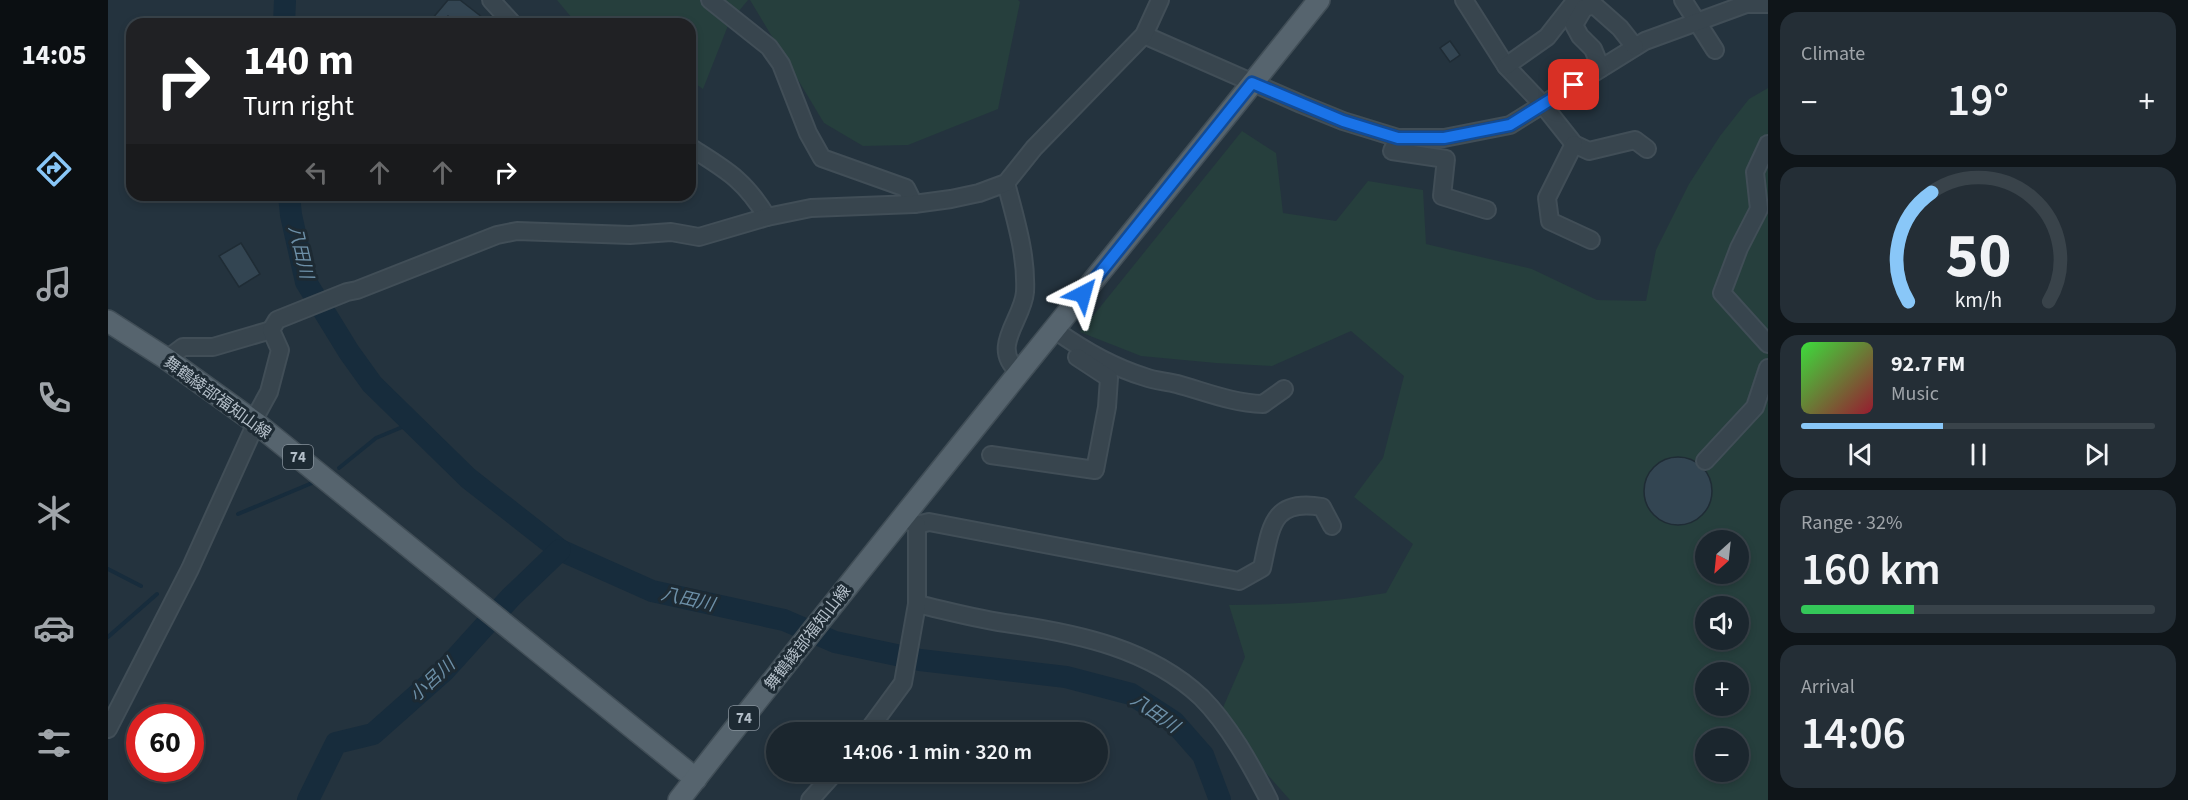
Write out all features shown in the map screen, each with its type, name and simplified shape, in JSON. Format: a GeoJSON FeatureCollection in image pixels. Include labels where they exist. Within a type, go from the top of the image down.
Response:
{"type":"FeatureCollection","features":[{"type":"Feature","properties":{"kind":"main road","name":"舞鶴綾部福知山線"},"geometry":{"type":"LineString","coordinates":[[108,321],[167,359],[256,423],[696,779],[840,596],[909,521],[1019,372],[1319,0]]}},
{"type":"Feature","properties":{"kind":"main road"},"geometry":{"type":"LineString","coordinates":[[679,800],[696,779]]}},
{"type":"Feature","properties":{"kind":"street"},"geometry":{"type":"LineString","coordinates":[[491,0],[508,18]]}},
{"type":"Feature","properties":{"kind":"street"},"geometry":{"type":"LineString","coordinates":[[710,0],[769,47],[781,64],[808,133],[822,158],[906,188],[914,204]]}},
{"type":"Feature","properties":{"kind":"street"},"geometry":{"type":"LineString","coordinates":[[167,359],[183,346],[213,347],[271,330],[277,320],[293,313],[429,264],[497,235],[517,231],[630,236],[671,232],[699,237],[767,217],[811,208],[914,204],[951,200],[979,193],[1006,183],[1041,140],[1144,35],[1160,0]]}},
{"type":"Feature","properties":{"kind":"street"},"geometry":{"type":"LineString","coordinates":[[1464,0],[1506,66],[1574,144],[1589,151],[1635,140],[1647,150]]}},
{"type":"Feature","properties":{"kind":"street"},"geometry":{"type":"LineString","coordinates":[[1506,66],[1547,37],[1576,0]]}},
{"type":"Feature","properties":{"kind":"street"},"geometry":{"type":"LineString","coordinates":[[1683,0],[1715,50]]}},
{"type":"Feature","properties":{"kind":"street"},"geometry":{"type":"LineString","coordinates":[[1144,35],[1343,121],[1398,138],[1444,138],[1510,125],[1645,41],[1746,4],[1768,4]]}},
{"type":"Feature","properties":{"kind":"street"},"geometry":{"type":"LineString","coordinates":[[1601,68],[1593,49],[1580,36],[1574,25],[1584,8],[1594,5],[1620,28],[1635,47]]}},
{"type":"Feature","properties":{"kind":"street"},"geometry":{"type":"LineString","coordinates":[[1398,138],[1392,152],[1446,159],[1442,196],[1486,210]]}},
{"type":"Feature","properties":{"kind":"street"},"geometry":{"type":"LineString","coordinates":[[1574,144],[1547,198],[1550,221],[1591,240]]}},
{"type":"Feature","properties":{"kind":"street"},"geometry":{"type":"LineString","coordinates":[[1768,144],[1755,172],[1759,209],[1739,248],[1722,293],[1768,344]]}},
{"type":"Feature","properties":{"kind":"street"},"geometry":{"type":"LineString","coordinates":[[696,151],[744,184],[767,217]]}},
{"type":"Feature","properties":{"kind":"street"},"geometry":{"type":"LineString","coordinates":[[1006,183],[1023,254],[1025,294],[1006,344],[1007,356],[1012,366],[1019,372]]}},
{"type":"Feature","properties":{"kind":"street"},"geometry":{"type":"LineString","coordinates":[[108,729],[190,569],[256,423],[257,414],[269,392],[280,350],[271,330]]}},
{"type":"Feature","properties":{"kind":"street"},"geometry":{"type":"LineString","coordinates":[[1055,330],[1078,346],[1112,364],[1146,378],[1177,384],[1233,402],[1263,404],[1284,389]]}},
{"type":"Feature","properties":{"kind":"street"},"geometry":{"type":"LineString","coordinates":[[991,455],[1095,470],[1107,407],[1109,378],[1077,357],[1078,346]]}},
{"type":"Feature","properties":{"kind":"street"},"geometry":{"type":"LineString","coordinates":[[1705,461],[1755,406],[1768,368]]}},
{"type":"Feature","properties":{"kind":"street"},"geometry":{"type":"LineString","coordinates":[[874,722],[903,683],[916,611],[909,521],[929,522],[1239,581],[1262,568],[1269,536],[1278,514],[1289,506],[1308,504],[1322,507],[1332,526]]}},
{"type":"Feature","properties":{"kind":"street"},"geometry":{"type":"LineString","coordinates":[[916,611],[1068,633],[1107,644],[1151,662],[1174,675],[1202,699],[1248,759],[1269,800]]}},
{"type":"Feature","properties":{"kind":"street"},"geometry":{"type":"LineString","coordinates":[[810,800],[826,782]]}},
{"type":"Feature","properties":{"kind":"green space"},"geometry":{"type":"Polygon","coordinates":[[[557,0],[748,0],[729,23],[703,89],[696,84],[696,18],[572,18],[557,0]]]}},
{"type":"Feature","properties":{"kind":"green space"},"geometry":{"type":"Polygon","coordinates":[[[750,0],[1018,0],[1020,2],[998,109],[908,145],[863,146],[824,123],[750,0]]]}},
{"type":"Feature","properties":{"kind":"green space"},"geometry":{"type":"Polygon","coordinates":[[[1768,88],[1768,800],[1290,800],[1218,719],[1245,657],[1229,605],[1308,602],[1386,593],[1413,544],[1354,497],[1383,458],[1404,376],[1351,331],[1272,366],[1141,356],[1080,332],[1242,131],[1276,153],[1283,213],[1336,221],[1368,181],[1423,190],[1426,244],[1532,269],[1597,300],[1646,301],[1656,250],[1689,184],[1720,136],[1749,99],[1768,88]]]}},
{"type":"Feature","properties":{"kind":"building"},"geometry":{"type":"Polygon","coordinates":[[[448,0],[460,0],[483,18],[450,18],[448,16],[433,18],[448,0]]]}},
{"type":"Feature","properties":{"kind":"building"},"geometry":{"type":"Polygon","coordinates":[[[1450,41],[1460,55],[1450,62],[1440,48],[1450,41]]]}},
{"type":"Feature","properties":{"kind":"building"},"geometry":{"type":"Polygon","coordinates":[[[241,243],[260,274],[239,287],[219,256],[241,243]]]}},
{"type":"Feature","properties":{"kind":"building"},"geometry":{"type":"Polygon","coordinates":[[[1678,457],[1691,460],[1702,467],[1709,478],[1712,491],[1709,504],[1702,515],[1691,522],[1678,525],[1665,522],[1654,515],[1647,504],[1644,491],[1647,478],[1654,467],[1665,460],[1678,457]]]}},
{"type":"Feature","properties":{"kind":"waterway","name":"八田川"},"geometry":{"type":"LineString","coordinates":[[284,18],[285,0]]}},
{"type":"Feature","properties":{"kind":"waterway","name":"八田川"},"geometry":{"type":"LineString","coordinates":[[290,201],[306,282],[349,352],[372,384],[468,478],[560,550],[652,591],[784,620],[835,642],[920,660],[1066,677],[1131,694],[1174,722],[1203,755],[1220,800]]}},
{"type":"Feature","properties":{"kind":"waterway"},"geometry":{"type":"LineString","coordinates":[[339,468],[376,438],[412,423]]}},
{"type":"Feature","properties":{"kind":"waterway"},"geometry":{"type":"LineString","coordinates":[[238,514],[312,483]]}},
{"type":"Feature","properties":{"kind":"waterway","name":"小呂川"},"geometry":{"type":"LineString","coordinates":[[308,800],[336,743],[373,734],[444,671],[511,597],[560,550]]}},
{"type":"Feature","properties":{"kind":"waterway"},"geometry":{"type":"LineString","coordinates":[[108,569],[141,586]]}},
{"type":"Feature","properties":{"kind":"waterway"},"geometry":{"type":"LineString","coordinates":[[108,637],[157,594]]}},
{"type":"Feature","properties":{"kind":"route"},"geometry":{"type":"LineString","coordinates":[[1083,294],[1252,83],[1343,121],[1398,138],[1444,138],[1510,125],[1574,85]]}}]}
